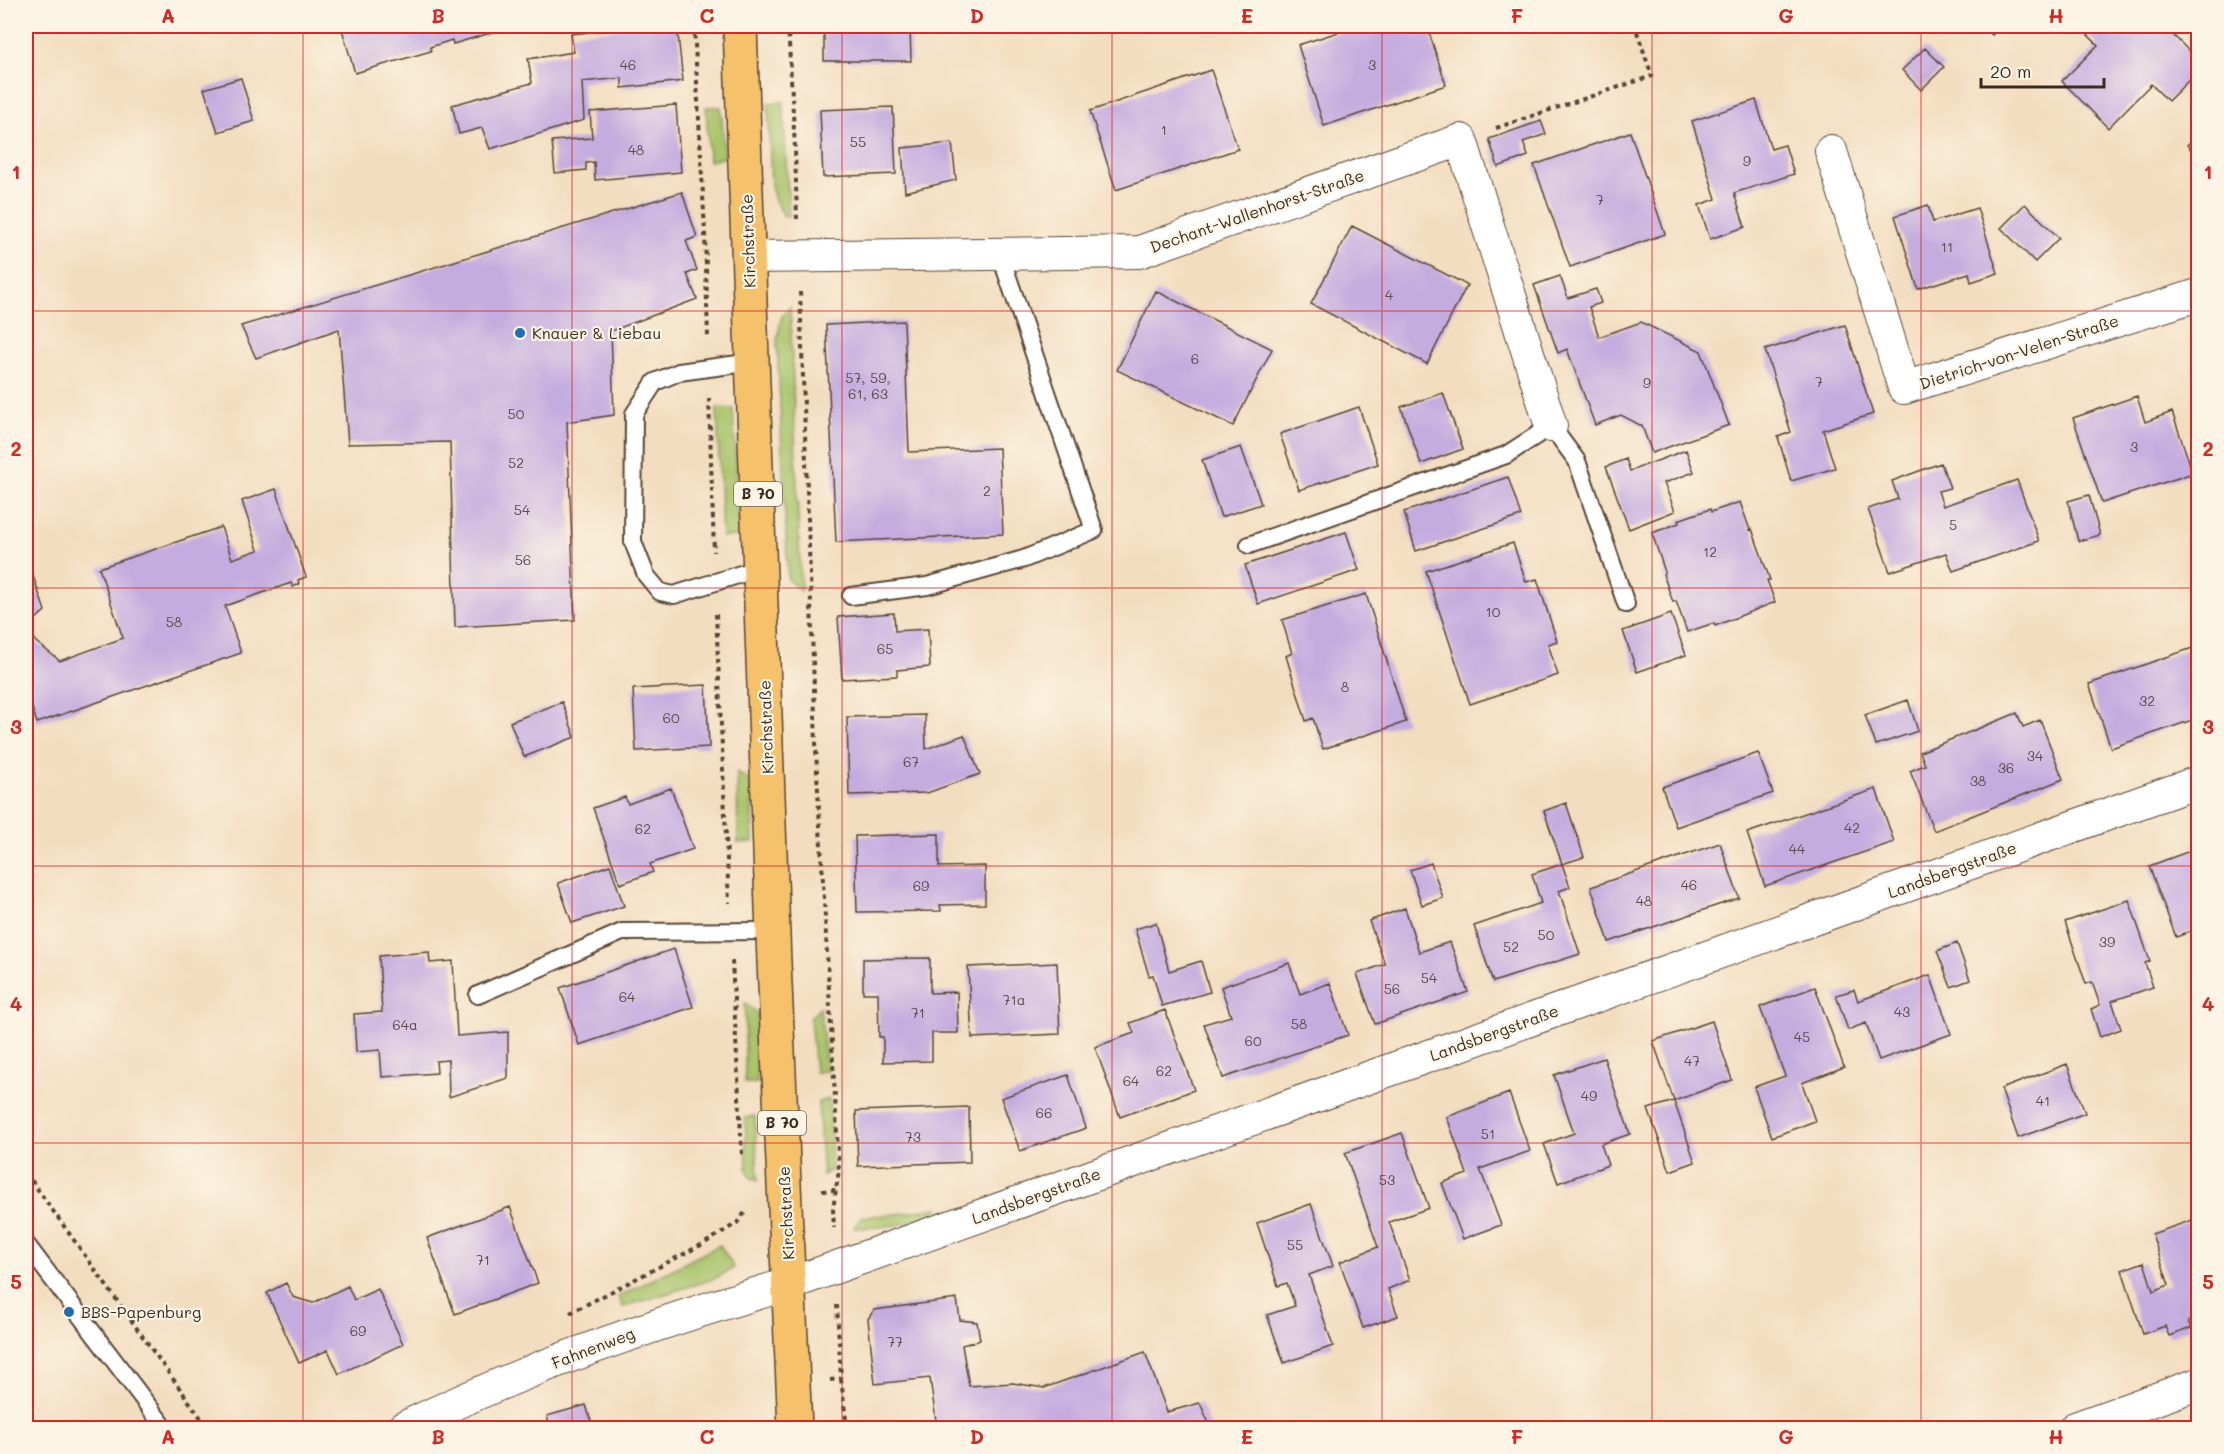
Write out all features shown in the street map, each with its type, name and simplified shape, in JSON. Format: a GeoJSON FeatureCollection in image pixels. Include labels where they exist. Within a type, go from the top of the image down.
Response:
{"type":"FeatureCollection","features":[{"type":"Feature","properties":{"kind":"main road","name":"Kirchstraße"},"geometry":{"type":"LineString","coordinates":[[740,26],[773,931],[795,1428]]}},
{"type":"Feature","properties":{"kind":"street","name":"Dechant-Wallenhorst-Straße"},"geometry":{"type":"LineString","coordinates":[[748,257],[1139,252],[1461,140]]}},
{"type":"Feature","properties":{"kind":"street"},"geometry":{"type":"LineString","coordinates":[[1461,140],[1551,426]]}},
{"type":"Feature","properties":{"kind":"street","name":"Dietrich-von-Velen-Straße"},"geometry":{"type":"LineString","coordinates":[[1832,150],[1904,388],[2199,295]]}},
{"type":"Feature","properties":{"kind":"street","name":"Landsbergstraße"},"geometry":{"type":"LineString","coordinates":[[789,1284],[2199,782]]}},
{"type":"Feature","properties":{"kind":"street","name":"Fahnenweg"},"geometry":{"type":"LineString","coordinates":[[404,1428],[459,1401],[620,1337],[789,1284]]}},
{"type":"Feature","properties":{"kind":"street"},"geometry":{"type":"LineString","coordinates":[[2075,1428],[2199,1384]]}},
{"type":"Feature","properties":{"kind":"lane"},"geometry":{"type":"LineString","coordinates":[[851,596],[927,586],[1024,560],[1094,530],[1000,254]]}},
{"type":"Feature","properties":{"kind":"lane"},"geometry":{"type":"LineString","coordinates":[[753,362],[679,372],[656,382],[634,414],[633,542],[646,575],[660,592],[674,595],[760,568]]}},
{"type":"Feature","properties":{"kind":"lane"},"geometry":{"type":"LineString","coordinates":[[1249,545],[1506,454],[1551,426],[1577,461],[1626,604]]}},
{"type":"Feature","properties":{"kind":"lane"},"geometry":{"type":"LineString","coordinates":[[478,995],[622,932],[773,931]]}},
{"type":"Feature","properties":{"kind":"lane"},"geometry":{"type":"LineString","coordinates":[[26,1244],[165,1428]]}},
{"type":"Feature","properties":{"kind":"path"},"geometry":{"type":"LineString","coordinates":[[694,26],[704,220],[708,368]]}},
{"type":"Feature","properties":{"kind":"path"},"geometry":{"type":"LineString","coordinates":[[788,26],[795,148],[797,255]]}},
{"type":"Feature","properties":{"kind":"path"},"geometry":{"type":"LineString","coordinates":[[1461,140],[1652,76],[1635,26]]}},
{"type":"Feature","properties":{"kind":"path"},"geometry":{"type":"LineString","coordinates":[[26,1173],[207,1428]]}},
{"type":"Feature","properties":{"kind":"path"},"geometry":{"type":"LineString","coordinates":[[564,1316],[705,1242],[737,1223],[747,1210]]}},
{"type":"Feature","properties":{"kind":"path"},"geometry":{"type":"LineString","coordinates":[[841,1379],[847,1428]]}},
{"type":"Feature","properties":{"kind":"green space"},"geometry":{"type":"Polygon","coordinates":[[[783,102],[789,216],[784,216],[775,200],[771,186],[768,103],[783,102]]]}},
{"type":"Feature","properties":{"kind":"green space"},"geometry":{"type":"Polygon","coordinates":[[[706,107],[721,107],[725,157],[709,161],[706,107]]]}},
{"type":"Feature","properties":{"kind":"green space"},"geometry":{"type":"Polygon","coordinates":[[[790,307],[801,591],[788,580],[777,340],[782,316],[790,307]]]}},
{"type":"Feature","properties":{"kind":"green space"},"geometry":{"type":"Polygon","coordinates":[[[717,408],[733,409],[740,536],[722,537],[717,408]]]}},
{"type":"Feature","properties":{"kind":"green space"},"geometry":{"type":"Polygon","coordinates":[[[737,772],[751,782],[753,842],[738,843],[737,772]]]}},
{"type":"Feature","properties":{"kind":"green space"},"geometry":{"type":"Polygon","coordinates":[[[745,1003],[758,1014],[757,1083],[745,1083],[745,1003]]]}},
{"type":"Feature","properties":{"kind":"green space"},"geometry":{"type":"Polygon","coordinates":[[[820,1008],[827,1071],[815,1072],[810,1018],[820,1008]]]}},
{"type":"Feature","properties":{"kind":"green space"},"geometry":{"type":"Polygon","coordinates":[[[829,1099],[832,1164],[831,1171],[823,1175],[818,1102],[829,1099]]]}},
{"type":"Feature","properties":{"kind":"green space"},"geometry":{"type":"Polygon","coordinates":[[[755,1116],[758,1180],[751,1178],[747,1169],[745,1118],[755,1116]]]}},
{"type":"Feature","properties":{"kind":"green space"},"geometry":{"type":"Polygon","coordinates":[[[938,1208],[935,1218],[885,1227],[854,1228],[861,1217],[938,1208]]]}},
{"type":"Feature","properties":{"kind":"green space"},"geometry":{"type":"Polygon","coordinates":[[[720,1245],[734,1268],[716,1278],[623,1307],[618,1297],[720,1245]]]}},
{"type":"Feature","properties":{"kind":"building"},"geometry":{"type":"Polygon","coordinates":[[[341,26],[514,26],[453,44],[452,40],[430,47],[431,51],[355,73],[341,26]]]}},
{"type":"Feature","properties":{"kind":"building"},"geometry":{"type":"Polygon","coordinates":[[[617,26],[677,26],[683,81],[622,88],[622,78],[582,82],[584,120],[490,149],[482,128],[459,134],[452,105],[532,83],[528,59],[574,52],[571,34],[617,29],[617,26]]]}},
{"type":"Feature","properties":{"kind":"building"},"geometry":{"type":"Polygon","coordinates":[[[824,26],[910,26],[911,61],[824,61],[824,26]]]}},
{"type":"Feature","properties":{"kind":"building"},"geometry":{"type":"Polygon","coordinates":[[[1357,26],[1427,26],[1446,85],[1324,126],[1298,45],[1357,26]]]}},
{"type":"Feature","properties":{"kind":"building"},"geometry":{"type":"Polygon","coordinates":[[[1982,26],[2002,26],[1992,35],[1982,26]]]}},
{"type":"Feature","properties":{"kind":"building"},"geometry":{"type":"Polygon","coordinates":[[[2079,26],[2164,26],[2198,60],[2198,71],[2168,101],[2151,84],[2108,128],[2062,81],[2098,45],[2079,26]]]}},
{"type":"Feature","properties":{"kind":"building"},"geometry":{"type":"Polygon","coordinates":[[[1925,48],[1944,67],[1921,90],[1902,70],[1925,48]]]}},
{"type":"Feature","properties":{"kind":"building"},"geometry":{"type":"Polygon","coordinates":[[[1211,70],[1238,149],[1116,190],[1090,111],[1211,70]]]}},
{"type":"Feature","properties":{"kind":"building"},"geometry":{"type":"Polygon","coordinates":[[[241,78],[254,121],[218,132],[204,89],[241,78]]]}},
{"type":"Feature","properties":{"kind":"building"},"geometry":{"type":"Polygon","coordinates":[[[1756,100],[1771,149],[1785,145],[1794,174],[1734,193],[1745,227],[1710,239],[1699,205],[1716,199],[1692,121],[1756,100]]]}},
{"type":"Feature","properties":{"kind":"building"},"geometry":{"type":"Polygon","coordinates":[[[676,105],[681,172],[595,180],[594,162],[586,163],[586,170],[555,173],[552,141],[592,138],[590,112],[676,105]]]}},
{"type":"Feature","properties":{"kind":"building"},"geometry":{"type":"Polygon","coordinates":[[[893,107],[896,174],[823,177],[820,110],[893,107]]]}},
{"type":"Feature","properties":{"kind":"building"},"geometry":{"type":"Polygon","coordinates":[[[1541,121],[1546,134],[1523,142],[1528,156],[1498,167],[1489,139],[1541,121]]]}},
{"type":"Feature","properties":{"kind":"building"},"geometry":{"type":"Polygon","coordinates":[[[1630,132],[1665,234],[1570,267],[1534,165],[1630,132]]]}},
{"type":"Feature","properties":{"kind":"building"},"geometry":{"type":"Polygon","coordinates":[[[2198,134],[2198,157],[2187,145],[2198,134]]]}},
{"type":"Feature","properties":{"kind":"building"},"geometry":{"type":"Polygon","coordinates":[[[952,143],[956,180],[905,192],[902,148],[952,143]]]}},
{"type":"Feature","properties":{"kind":"building"},"geometry":{"type":"Polygon","coordinates":[[[682,192],[697,237],[686,241],[697,270],[687,274],[697,299],[611,331],[614,415],[567,422],[575,620],[455,627],[450,442],[348,444],[339,329],[256,358],[241,326],[682,192]]]}},
{"type":"Feature","properties":{"kind":"building"},"geometry":{"type":"Polygon","coordinates":[[[2025,204],[2059,238],[2035,262],[2001,228],[2025,204]]]}},
{"type":"Feature","properties":{"kind":"building"},"geometry":{"type":"Polygon","coordinates":[[[1928,205],[1933,222],[1977,208],[1998,273],[1971,282],[1969,273],[1918,289],[1895,216],[1928,205]]]}},
{"type":"Feature","properties":{"kind":"building"},"geometry":{"type":"Polygon","coordinates":[[[1352,226],[1467,285],[1427,364],[1311,304],[1352,226]]]}},
{"type":"Feature","properties":{"kind":"building"},"geometry":{"type":"Polygon","coordinates":[[[1560,276],[1568,298],[1596,289],[1601,303],[1589,307],[1599,337],[1641,322],[1701,351],[1729,425],[1652,453],[1642,426],[1621,415],[1595,425],[1567,349],[1558,353],[1534,285],[1560,276]]]}},
{"type":"Feature","properties":{"kind":"building"},"geometry":{"type":"Polygon","coordinates":[[[1156,291],[1272,349],[1233,426],[1117,370],[1156,291]]]}},
{"type":"Feature","properties":{"kind":"building"},"geometry":{"type":"Polygon","coordinates":[[[904,321],[909,452],[999,448],[1003,534],[836,542],[826,325],[904,321]]]}},
{"type":"Feature","properties":{"kind":"building"},"geometry":{"type":"Polygon","coordinates":[[[1845,325],[1873,414],[1823,430],[1835,468],[1791,481],[1778,437],[1791,432],[1765,350],[1845,325]]]}},
{"type":"Feature","properties":{"kind":"building"},"geometry":{"type":"Polygon","coordinates":[[[1443,393],[1463,449],[1421,464],[1401,407],[1443,393]]]}},
{"type":"Feature","properties":{"kind":"building"},"geometry":{"type":"Polygon","coordinates":[[[2137,396],[2145,422],[2172,412],[2193,473],[2102,503],[2073,418],[2137,396]]]}},
{"type":"Feature","properties":{"kind":"building"},"geometry":{"type":"Polygon","coordinates":[[[1359,407],[1378,464],[1299,490],[1280,434],[1359,407]]]}},
{"type":"Feature","properties":{"kind":"building"},"geometry":{"type":"Polygon","coordinates":[[[1241,447],[1261,504],[1221,517],[1202,460],[1241,447]]]}},
{"type":"Feature","properties":{"kind":"building"},"geometry":{"type":"Polygon","coordinates":[[[1686,450],[1694,472],[1664,483],[1675,511],[1629,529],[1606,467],[1626,459],[1630,471],[1686,450]]]}},
{"type":"Feature","properties":{"kind":"building"},"geometry":{"type":"Polygon","coordinates":[[[1941,463],[1950,488],[1938,491],[1943,506],[2017,480],[2039,541],[1953,571],[1946,553],[1890,572],[1868,509],[1898,499],[1892,481],[1941,463]]]}},
{"type":"Feature","properties":{"kind":"building"},"geometry":{"type":"Polygon","coordinates":[[[1508,477],[1521,516],[1416,551],[1404,512],[1508,477]]]}},
{"type":"Feature","properties":{"kind":"building"},"geometry":{"type":"Polygon","coordinates":[[[276,489],[306,577],[298,580],[299,584],[293,587],[291,583],[225,606],[241,653],[37,723],[26,690],[26,555],[45,611],[30,624],[35,641],[60,661],[123,638],[99,568],[221,527],[232,559],[258,550],[242,501],[276,489]]]}},
{"type":"Feature","properties":{"kind":"building"},"geometry":{"type":"Polygon","coordinates":[[[2089,495],[2100,535],[2078,541],[2068,501],[2089,495]]]}},
{"type":"Feature","properties":{"kind":"building"},"geometry":{"type":"Polygon","coordinates":[[[1740,502],[1770,580],[1767,580],[1775,602],[1715,626],[1714,623],[1687,632],[1663,574],[1665,572],[1652,533],[1679,523],[1678,520],[1740,502]]]}},
{"type":"Feature","properties":{"kind":"building"},"geometry":{"type":"Polygon","coordinates":[[[1346,532],[1359,570],[1258,604],[1245,565],[1346,532]]]}},
{"type":"Feature","properties":{"kind":"building"},"geometry":{"type":"Polygon","coordinates":[[[1513,543],[1526,582],[1537,579],[1557,641],[1548,644],[1558,675],[1470,704],[1426,571],[1513,543]]]}},
{"type":"Feature","properties":{"kind":"building"},"geometry":{"type":"Polygon","coordinates":[[[1366,594],[1406,722],[1323,749],[1313,718],[1306,721],[1286,656],[1292,653],[1282,620],[1366,594]]]}},
{"type":"Feature","properties":{"kind":"building"},"geometry":{"type":"Polygon","coordinates":[[[894,613],[895,631],[928,629],[930,667],[897,670],[897,676],[842,679],[838,617],[894,613]]]}},
{"type":"Feature","properties":{"kind":"building"},"geometry":{"type":"Polygon","coordinates":[[[1671,614],[1686,655],[1637,672],[1623,631],[1671,614]]]}},
{"type":"Feature","properties":{"kind":"building"},"geometry":{"type":"Polygon","coordinates":[[[2198,646],[2198,718],[2111,748],[2089,684],[2198,646]]]}},
{"type":"Feature","properties":{"kind":"building"},"geometry":{"type":"Polygon","coordinates":[[[706,685],[709,747],[636,751],[633,689],[706,685]]]}},
{"type":"Feature","properties":{"kind":"building"},"geometry":{"type":"Polygon","coordinates":[[[1908,700],[1918,731],[1876,745],[1865,715],[1908,700]]]}},
{"type":"Feature","properties":{"kind":"building"},"geometry":{"type":"Polygon","coordinates":[[[562,702],[575,737],[524,757],[510,722],[562,702]]]}},
{"type":"Feature","properties":{"kind":"building"},"geometry":{"type":"Polygon","coordinates":[[[2017,713],[2023,727],[2040,720],[2063,779],[1934,831],[1910,771],[1925,765],[1920,752],[2017,713]]]}},
{"type":"Feature","properties":{"kind":"building"},"geometry":{"type":"Polygon","coordinates":[[[925,715],[926,749],[964,735],[980,774],[927,793],[849,795],[847,717],[925,715]]]}},
{"type":"Feature","properties":{"kind":"building"},"geometry":{"type":"Polygon","coordinates":[[[1758,753],[1773,793],[1676,827],[1662,787],[1758,753]]]}},
{"type":"Feature","properties":{"kind":"building"},"geometry":{"type":"Polygon","coordinates":[[[671,788],[693,849],[650,864],[653,872],[620,884],[593,808],[625,797],[628,804],[671,788]]]}},
{"type":"Feature","properties":{"kind":"building"},"geometry":{"type":"Polygon","coordinates":[[[1876,789],[1894,842],[1765,886],[1747,833],[1876,789]]]}},
{"type":"Feature","properties":{"kind":"building"},"geometry":{"type":"Polygon","coordinates":[[[1566,803],[1584,857],[1562,864],[1544,811],[1566,803]]]}},
{"type":"Feature","properties":{"kind":"building"},"geometry":{"type":"Polygon","coordinates":[[[939,834],[939,867],[985,866],[985,904],[940,905],[941,911],[857,912],[855,836],[939,834]]]}},
{"type":"Feature","properties":{"kind":"building"},"geometry":{"type":"Polygon","coordinates":[[[1720,843],[1739,898],[1609,942],[1591,887],[1720,843]]]}},
{"type":"Feature","properties":{"kind":"building"},"geometry":{"type":"Polygon","coordinates":[[[2198,848],[2198,929],[2176,937],[2149,866],[2198,848]]]}},
{"type":"Feature","properties":{"kind":"building"},"geometry":{"type":"Polygon","coordinates":[[[1431,863],[1443,898],[1422,905],[1410,870],[1431,863]]]}},
{"type":"Feature","properties":{"kind":"building"},"geometry":{"type":"Polygon","coordinates":[[[1562,864],[1570,887],[1559,891],[1580,954],[1493,982],[1474,926],[1541,903],[1532,874],[1562,864]]]}},
{"type":"Feature","properties":{"kind":"building"},"geometry":{"type":"Polygon","coordinates":[[[610,865],[624,906],[572,923],[558,883],[610,865]]]}},
{"type":"Feature","properties":{"kind":"building"},"geometry":{"type":"Polygon","coordinates":[[[2129,900],[2150,961],[2145,963],[2153,987],[2112,1001],[2121,1029],[2100,1037],[2091,1009],[2100,1005],[2092,982],[2086,984],[2065,922],[2129,900]]]}},
{"type":"Feature","properties":{"kind":"building"},"geometry":{"type":"Polygon","coordinates":[[[1405,908],[1419,952],[1450,942],[1468,992],[1375,1024],[1357,974],[1385,964],[1369,921],[1405,908]]]}},
{"type":"Feature","properties":{"kind":"building"},"geometry":{"type":"Polygon","coordinates":[[[1156,923],[1169,971],[1201,961],[1210,992],[1162,1006],[1153,975],[1149,976],[1135,929],[1156,923]]]}},
{"type":"Feature","properties":{"kind":"building"},"geometry":{"type":"Polygon","coordinates":[[[1957,943],[1970,980],[1951,987],[1937,951],[1957,943]]]}},
{"type":"Feature","properties":{"kind":"building"},"geometry":{"type":"Polygon","coordinates":[[[674,949],[693,1007],[579,1045],[560,988],[674,949]]]}},
{"type":"Feature","properties":{"kind":"building"},"geometry":{"type":"Polygon","coordinates":[[[429,952],[430,963],[453,961],[457,1036],[508,1032],[508,1078],[449,1097],[448,1060],[436,1061],[437,1073],[382,1077],[380,1050],[356,1052],[354,1014],[382,1012],[379,956],[429,952]]]}},
{"type":"Feature","properties":{"kind":"building"},"geometry":{"type":"Polygon","coordinates":[[[930,958],[930,993],[957,992],[958,1033],[932,1033],[932,1061],[883,1062],[883,1037],[879,1037],[878,993],[863,993],[863,959],[930,958]]]}},
{"type":"Feature","properties":{"kind":"building"},"geometry":{"type":"Polygon","coordinates":[[[1057,963],[1060,1034],[972,1038],[968,967],[1057,963]]]}},
{"type":"Feature","properties":{"kind":"building"},"geometry":{"type":"Polygon","coordinates":[[[1289,963],[1300,994],[1330,983],[1348,1035],[1223,1078],[1204,1024],[1231,1016],[1221,987],[1289,963]]]}},
{"type":"Feature","properties":{"kind":"building"},"geometry":{"type":"Polygon","coordinates":[[[1930,975],[1951,1034],[1879,1060],[1866,1023],[1848,1030],[1836,995],[1854,990],[1858,1001],[1930,975]]]}},
{"type":"Feature","properties":{"kind":"building"},"geometry":{"type":"Polygon","coordinates":[[[1815,987],[1844,1067],[1802,1083],[1815,1121],[1772,1137],[1754,1087],[1785,1076],[1760,1007],[1815,987]]]}},
{"type":"Feature","properties":{"kind":"building"},"geometry":{"type":"Polygon","coordinates":[[[1165,1010],[1194,1090],[1120,1117],[1095,1047],[1134,1033],[1130,1023],[1165,1010]]]}},
{"type":"Feature","properties":{"kind":"building"},"geometry":{"type":"Polygon","coordinates":[[[1712,1021],[1732,1080],[1674,1101],[1653,1041],[1712,1021]]]}},
{"type":"Feature","properties":{"kind":"building"},"geometry":{"type":"Polygon","coordinates":[[[1604,1058],[1630,1134],[1601,1144],[1608,1165],[1558,1183],[1544,1144],[1574,1133],[1554,1075],[1604,1058]]]}},
{"type":"Feature","properties":{"kind":"building"},"geometry":{"type":"Polygon","coordinates":[[[2067,1064],[2085,1113],[2018,1138],[2001,1089],[2067,1064]]]}},
{"type":"Feature","properties":{"kind":"building"},"geometry":{"type":"Polygon","coordinates":[[[1068,1075],[1086,1128],[1020,1151],[1001,1098],[1068,1075]]]}},
{"type":"Feature","properties":{"kind":"building"},"geometry":{"type":"Polygon","coordinates":[[[1509,1093],[1530,1151],[1480,1169],[1501,1225],[1463,1239],[1442,1183],[1467,1174],[1447,1117],[1509,1093]]]}},
{"type":"Feature","properties":{"kind":"building"},"geometry":{"type":"Polygon","coordinates":[[[1674,1101],[1695,1162],[1670,1171],[1648,1109],[1674,1101]]]}},
{"type":"Feature","properties":{"kind":"building"},"geometry":{"type":"Polygon","coordinates":[[[969,1107],[970,1162],[858,1166],[856,1111],[969,1107]]]}},
{"type":"Feature","properties":{"kind":"building"},"geometry":{"type":"Polygon","coordinates":[[[1402,1133],[1429,1208],[1389,1222],[1410,1280],[1388,1289],[1398,1316],[1363,1328],[1340,1262],[1378,1247],[1345,1153],[1402,1133]]]}},
{"type":"Feature","properties":{"kind":"building"},"geometry":{"type":"Polygon","coordinates":[[[1311,1204],[1333,1266],[1309,1275],[1333,1346],[1284,1363],[1267,1315],[1295,1306],[1287,1283],[1278,1286],[1257,1223],[1311,1204]]]}},
{"type":"Feature","properties":{"kind":"building"},"geometry":{"type":"Polygon","coordinates":[[[510,1207],[538,1283],[455,1314],[427,1238],[510,1207]]]}},
{"type":"Feature","properties":{"kind":"building"},"geometry":{"type":"Polygon","coordinates":[[[2198,1218],[2198,1317],[2188,1321],[2191,1328],[2169,1336],[2165,1326],[2143,1334],[2122,1270],[2144,1262],[2153,1291],[2169,1285],[2152,1234],[2198,1218]]]}},
{"type":"Feature","properties":{"kind":"building"},"geometry":{"type":"Polygon","coordinates":[[[286,1283],[293,1297],[313,1303],[348,1286],[354,1300],[378,1289],[403,1344],[339,1374],[328,1350],[299,1363],[267,1293],[286,1283]]]}},
{"type":"Feature","properties":{"kind":"building"},"geometry":{"type":"Polygon","coordinates":[[[957,1299],[960,1320],[977,1322],[980,1340],[962,1345],[969,1386],[1013,1383],[1044,1388],[1145,1352],[1167,1412],[1200,1403],[1211,1428],[937,1428],[930,1378],[875,1384],[868,1319],[874,1310],[957,1299]]]}},
{"type":"Feature","properties":{"kind":"building"},"geometry":{"type":"Polygon","coordinates":[[[586,1405],[593,1428],[550,1428],[547,1416],[586,1405]]]}},
{"type":"Feature","properties":{"kind":"place","name":"Knauer & Liebau"},"geometry":{"type":"Point","coordinates":[520,333]}},
{"type":"Feature","properties":{"kind":"place","name":"BBS-Papenburg"},"geometry":{"type":"Point","coordinates":[69,1312]}}]}
